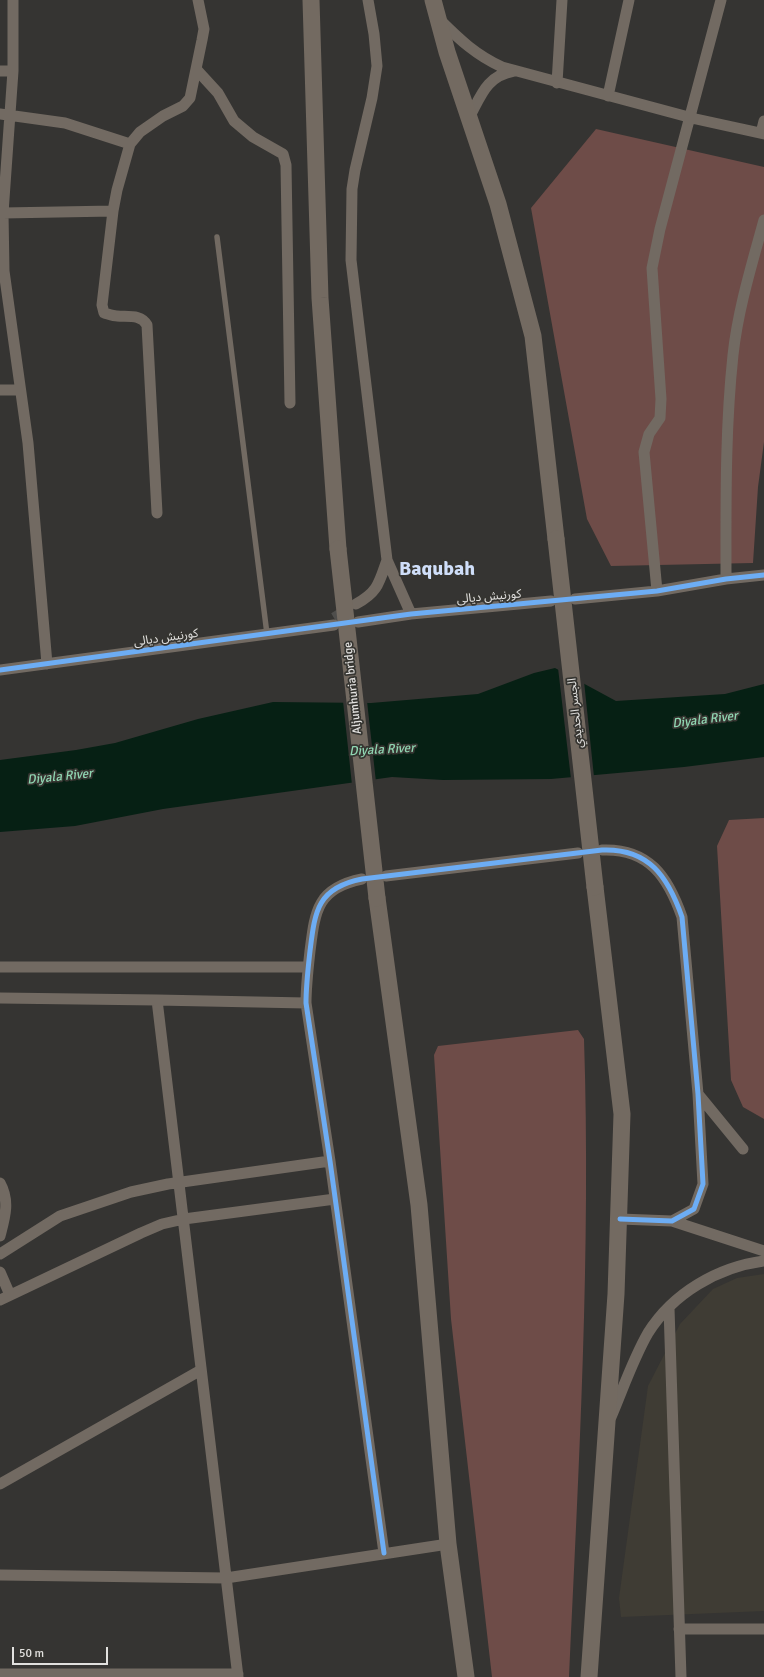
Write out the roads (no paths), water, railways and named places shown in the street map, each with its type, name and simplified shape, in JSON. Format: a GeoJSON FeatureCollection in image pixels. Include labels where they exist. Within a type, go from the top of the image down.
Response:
{"type":"FeatureCollection","features":[{"type":"Feature","properties":{"kind":"main road","name":"Aljumhuria bridge"},"geometry":{"type":"LineString","coordinates":[[311,0],[320,298],[338,549],[377,898],[419,1205],[448,1544],[466,1677]]}},
{"type":"Feature","properties":{"kind":"main road","name":"الجسر الحديدي"},"geometry":{"type":"LineString","coordinates":[[433,0],[447,52],[498,204],[533,336],[622,1114],[620,1219],[589,1677]]}},
{"type":"Feature","properties":{"kind":"street"},"geometry":{"type":"LineString","coordinates":[[13,0],[13,71],[4,115],[4,271],[28,443],[47,664]]}},
{"type":"Feature","properties":{"kind":"street"},"geometry":{"type":"LineString","coordinates":[[157,513],[147,325],[144,320],[133,316],[115,316],[104,313],[102,305],[113,211],[117,190],[130,144],[140,132],[163,116],[183,106],[190,98],[204,29],[198,0]]}},
{"type":"Feature","properties":{"kind":"street"},"geometry":{"type":"LineString","coordinates":[[368,0],[374,34],[377,66],[372,98],[352,189],[351,260],[387,560],[411,614]]}},
{"type":"Feature","properties":{"kind":"street"},"geometry":{"type":"LineString","coordinates":[[557,83],[562,0]]}},
{"type":"Feature","properties":{"kind":"street"},"geometry":{"type":"LineString","coordinates":[[608,96],[629,0]]}},
{"type":"Feature","properties":{"kind":"street"},"geometry":{"type":"LineString","coordinates":[[658,591],[644,452],[650,434],[660,418],[661,399],[652,268],[660,229],[721,0]]}},
{"type":"Feature","properties":{"kind":"street"},"geometry":{"type":"LineString","coordinates":[[438,18],[468,48],[496,64],[515,71],[689,117],[762,133],[764,121]]}},
{"type":"Feature","properties":{"kind":"street"},"geometry":{"type":"LineString","coordinates":[[196,69],[218,93],[234,121],[253,137],[283,154],[286,165],[290,403]]}},
{"type":"Feature","properties":{"kind":"street"},"geometry":{"type":"LineString","coordinates":[[0,71],[13,71]]}},
{"type":"Feature","properties":{"kind":"street"},"geometry":{"type":"LineString","coordinates":[[469,118],[488,84],[495,77],[515,71]]}},
{"type":"Feature","properties":{"kind":"street"},"geometry":{"type":"LineString","coordinates":[[4,115],[64,123],[130,144]]}},
{"type":"Feature","properties":{"kind":"street"},"geometry":{"type":"LineString","coordinates":[[3,213],[113,211]]}},
{"type":"Feature","properties":{"kind":"street"},"geometry":{"type":"LineString","coordinates":[[726,580],[727,427],[733,354],[746,284],[764,220]]}},
{"type":"Feature","properties":{"kind":"street"},"geometry":{"type":"LineString","coordinates":[[0,390],[20,390]]}},
{"type":"Feature","properties":{"kind":"street"},"geometry":{"type":"LineString","coordinates":[[356,604],[368,598],[378,586],[387,560]]}},
{"type":"Feature","properties":{"kind":"street"},"geometry":{"type":"LineString","coordinates":[[575,599],[658,591],[764,575]]}},
{"type":"Feature","properties":{"kind":"street","name":"كورنيش ديالى"},"geometry":{"type":"LineString","coordinates":[[358,622],[411,614],[551,601]]}},
{"type":"Feature","properties":{"kind":"street","name":"كورنيش ديالى"},"geometry":{"type":"LineString","coordinates":[[0,670],[316,628],[334,621]]}},
{"type":"Feature","properties":{"kind":"street"},"geometry":{"type":"LineString","coordinates":[[602,850],[615,849],[627,851],[638,855],[649,862],[664,878],[675,897],[682,917],[698,1094],[703,1184],[694,1209],[672,1221]]}},
{"type":"Feature","properties":{"kind":"street"},"geometry":{"type":"LineString","coordinates":[[386,876],[578,853]]}},
{"type":"Feature","properties":{"kind":"street"},"geometry":{"type":"LineString","coordinates":[[362,879],[344,883],[334,888],[320,904],[316,914],[308,967],[306,1004],[330,1161],[384,1553]]}},
{"type":"Feature","properties":{"kind":"street"},"geometry":{"type":"LineString","coordinates":[[0,967],[308,967]]}},
{"type":"Feature","properties":{"kind":"street"},"geometry":{"type":"LineString","coordinates":[[0,998],[306,1004]]}},
{"type":"Feature","properties":{"kind":"street"},"geometry":{"type":"LineString","coordinates":[[0,1674],[238,1676],[157,1000]]}},
{"type":"Feature","properties":{"kind":"street"},"geometry":{"type":"LineString","coordinates":[[698,1094],[743,1149]]}},
{"type":"Feature","properties":{"kind":"street"},"geometry":{"type":"LineString","coordinates":[[0,1254],[68,1212],[144,1189],[180,1182],[330,1161]]}},
{"type":"Feature","properties":{"kind":"street"},"geometry":{"type":"LineString","coordinates":[[0,1183],[4,1193],[6,1210],[0,1236]]}},
{"type":"Feature","properties":{"kind":"street"},"geometry":{"type":"LineString","coordinates":[[0,1272],[5,1298],[146,1230],[162,1224],[184,1219],[335,1199]]}},
{"type":"Feature","properties":{"kind":"street"},"geometry":{"type":"LineString","coordinates":[[620,1219],[672,1221],[764,1251]]}},
{"type":"Feature","properties":{"kind":"street"},"geometry":{"type":"LineString","coordinates":[[606,1428],[640,1348],[649,1332],[669,1308],[692,1289],[718,1273],[735,1267],[764,1261]]}},
{"type":"Feature","properties":{"kind":"street"},"geometry":{"type":"LineString","coordinates":[[669,1308],[679,1628],[682,1677]]}},
{"type":"Feature","properties":{"kind":"street"},"geometry":{"type":"LineString","coordinates":[[0,1484],[201,1370]]}},
{"type":"Feature","properties":{"kind":"street"},"geometry":{"type":"LineString","coordinates":[[0,1575],[226,1578],[448,1544]]}},
{"type":"Feature","properties":{"kind":"street"},"geometry":{"type":"LineString","coordinates":[[679,1628],[764,1629]]}},
{"type":"Feature","properties":{"kind":"lane"},"geometry":{"type":"LineString","coordinates":[[217,237],[267,634]]}},
{"type":"Feature","properties":{"kind":"water","name":"Diyala River"},"geometry":{"type":"Polygon","coordinates":[[[555,668],[616,701],[725,694],[764,684],[764,757],[684,767],[551,779],[443,780],[392,777],[163,809],[75,826],[0,832],[0,760],[76,750],[115,743],[198,719],[273,702],[371,703],[478,694],[534,673],[555,668]]]}},
{"type":"Feature","properties":{"kind":"tunnel"},"geometry":{"type":"LineString","coordinates":[[334,618],[349,609]]}},
{"type":"Feature","properties":{"kind":"district","name":"Baqubah"},"geometry":{"type":"Point","coordinates":[437,570]}}]}
